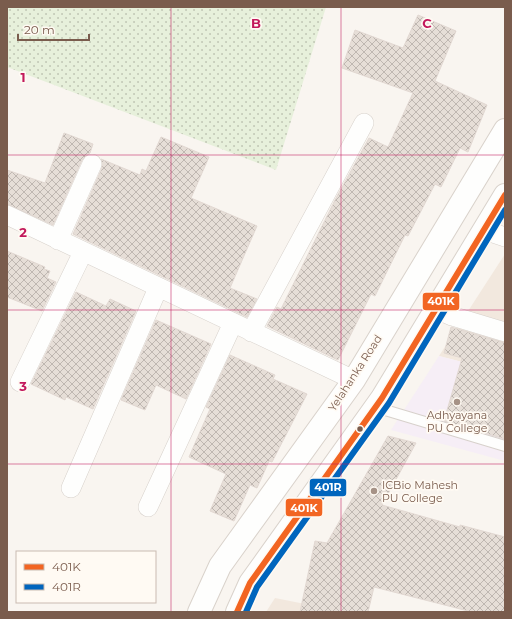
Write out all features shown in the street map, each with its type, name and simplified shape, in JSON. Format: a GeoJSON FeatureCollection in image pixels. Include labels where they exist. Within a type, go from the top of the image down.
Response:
{"type":"FeatureCollection","features":[{"type":"Feature","properties":{"kind":"main road","name":"Yelahanka Road"},"geometry":{"type":"LineString","coordinates":[[199,612],[220,566],[354,380],[505,130]]}},
{"type":"Feature","properties":{"kind":"main road"},"geometry":{"type":"LineString","coordinates":[[236,612],[250,583],[375,407],[505,195]]}},
{"type":"Feature","properties":{"kind":"street"},"geometry":{"type":"LineString","coordinates":[[251,332],[364,123]]}},
{"type":"Feature","properties":{"kind":"street"},"geometry":{"type":"LineString","coordinates":[[58,240],[92,164]]}},
{"type":"Feature","properties":{"kind":"street"},"geometry":{"type":"LineString","coordinates":[[7,215],[354,380]]}},
{"type":"Feature","properties":{"kind":"street"},"geometry":{"type":"LineString","coordinates":[[484,230],[505,237]]}},
{"type":"Feature","properties":{"kind":"street"},"geometry":{"type":"LineString","coordinates":[[20,382],[83,252]]}},
{"type":"Feature","properties":{"kind":"street"},"geometry":{"type":"LineString","coordinates":[[71,488],[158,288]]}},
{"type":"Feature","properties":{"kind":"street"},"geometry":{"type":"LineString","coordinates":[[436,309],[452,316],[505,332]]}},
{"type":"Feature","properties":{"kind":"street"},"geometry":{"type":"LineString","coordinates":[[148,507],[233,323]]}},
{"type":"Feature","properties":{"kind":"lane"},"geometry":{"type":"LineString","coordinates":[[375,407],[505,446]]}},
{"type":"Feature","properties":{"kind":"shaded area"},"geometry":{"type":"Polygon","coordinates":[[[505,254],[505,373],[439,356],[505,254]]]}},
{"type":"Feature","properties":{"kind":"shaded area","name":"Adhyayana PU College"},"geometry":{"type":"Polygon","coordinates":[[[439,356],[505,373],[505,461],[391,430],[439,356]]]}},
{"type":"Feature","properties":{"kind":"shaded area"},"geometry":{"type":"Polygon","coordinates":[[[275,598],[345,612],[266,612],[275,598]]]}},
{"type":"Feature","properties":{"kind":"green space"},"geometry":{"type":"Polygon","coordinates":[[[7,7],[326,7],[276,170],[7,67],[7,7]]]}},
{"type":"Feature","properties":{"kind":"building"},"geometry":{"type":"Polygon","coordinates":[[[418,15],[456,31],[435,81],[487,105],[468,152],[460,148],[441,187],[435,184],[408,236],[405,235],[375,296],[371,294],[338,360],[267,326],[277,307],[281,309],[335,200],[369,138],[388,147],[413,93],[342,68],[355,30],[403,48],[418,15]]]}},
{"type":"Feature","properties":{"kind":"building"},"geometry":{"type":"Polygon","coordinates":[[[64,133],[93,144],[90,153],[82,160],[53,225],[7,204],[7,170],[45,183],[64,133]]]}},
{"type":"Feature","properties":{"kind":"building"},"geometry":{"type":"Polygon","coordinates":[[[161,137],[209,157],[191,198],[257,226],[230,288],[257,299],[247,317],[73,234],[102,168],[101,159],[140,175],[142,169],[146,171],[161,137]]]}},
{"type":"Feature","properties":{"kind":"building"},"geometry":{"type":"Polygon","coordinates":[[[7,251],[45,267],[44,269],[50,271],[47,278],[56,282],[42,311],[7,297],[7,251]]]}},
{"type":"Feature","properties":{"kind":"building"},"geometry":{"type":"Polygon","coordinates":[[[76,292],[106,306],[110,299],[136,311],[93,409],[66,397],[65,400],[31,384],[76,292]]]}},
{"type":"Feature","properties":{"kind":"building"},"geometry":{"type":"Polygon","coordinates":[[[156,320],[211,344],[186,399],[156,385],[145,410],[121,400],[156,320]]]}},
{"type":"Feature","properties":{"kind":"building"},"geometry":{"type":"Polygon","coordinates":[[[451,327],[505,343],[505,439],[444,421],[462,358],[444,353],[451,327]]]}},
{"type":"Feature","properties":{"kind":"building"},"geometry":{"type":"Polygon","coordinates":[[[230,355],[275,375],[273,379],[307,394],[272,462],[269,461],[257,488],[250,485],[234,521],[210,511],[226,474],[189,457],[210,409],[206,407],[230,355]]]}},
{"type":"Feature","properties":{"kind":"building"},"geometry":{"type":"Polygon","coordinates":[[[388,436],[416,443],[382,505],[460,527],[460,525],[505,537],[505,612],[472,612],[374,587],[368,612],[300,612],[315,541],[327,543],[388,436]]]}},
{"type":"Feature","properties":{"kind":"transit line","name":"401K"},"geometry":{"type":"LineString","coordinates":[[237,612],[250,583],[382,398],[505,195]]}},
{"type":"Feature","properties":{"kind":"transit line","name":"401R"},"geometry":{"type":"LineString","coordinates":[[246,612],[257,587],[389,403],[505,210]]}},
{"type":"Feature","properties":{"kind":"place","name":"Adhyayana PU College"},"geometry":{"type":"Point","coordinates":[457,402]}},
{"type":"Feature","properties":{"kind":"place","name":"ICBio Mahesh PU College"},"geometry":{"type":"Point","coordinates":[374,491]}}]}
